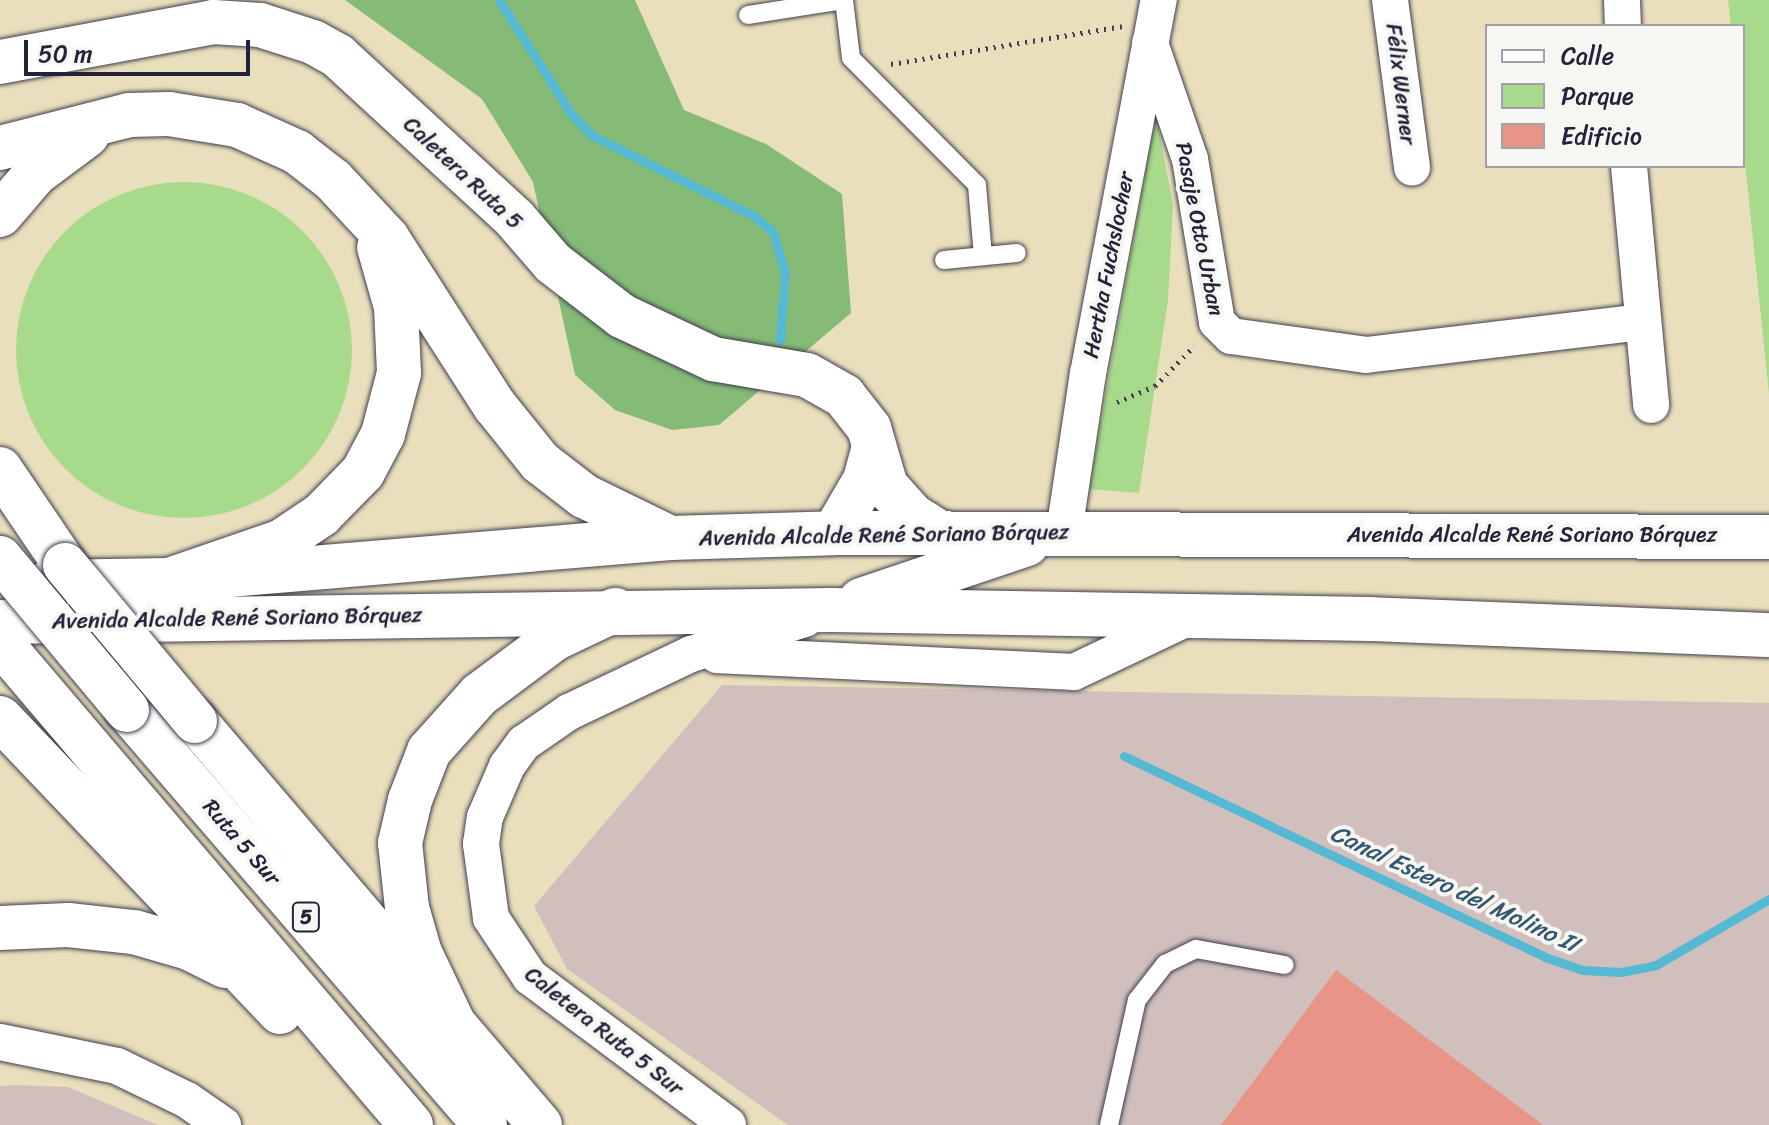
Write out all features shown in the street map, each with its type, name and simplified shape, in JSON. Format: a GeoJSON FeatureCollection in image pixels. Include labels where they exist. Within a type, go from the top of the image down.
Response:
{"type":"FeatureCollection","features":[{"type":"Feature","properties":{"kind":"main road","name":"Caletera Ruta 5"},"geometry":{"type":"LineString","coordinates":[[0,62],[213,22],[260,25],[313,42],[338,56],[587,291],[642,327],[703,355],[827,384],[859,412],[869,428],[872,453],[886,486],[913,516],[940,533]]}},
{"type":"Feature","properties":{"kind":"main road"},"geometry":{"type":"LineString","coordinates":[[0,215],[53,158],[97,129],[129,115]]}},
{"type":"Feature","properties":{"kind":"main road"},"geometry":{"type":"LineString","coordinates":[[0,148],[129,115],[199,117],[254,131],[318,166],[353,199],[410,270],[495,406],[540,462],[584,496],[670,538]]}},
{"type":"Feature","properties":{"kind":"main road"},"geometry":{"type":"LineString","coordinates":[[169,580],[259,551],[302,528],[349,490],[383,434],[399,373],[399,331],[380,248],[353,199]]}},
{"type":"Feature","properties":{"kind":"main road"},"geometry":{"type":"LineString","coordinates":[[834,533],[865,480],[872,453]]}},
{"type":"Feature","properties":{"kind":"main road"},"geometry":{"type":"LineString","coordinates":[[0,469],[65,565],[459,1035],[540,1125]]}},
{"type":"Feature","properties":{"kind":"main road"},"geometry":{"type":"LineString","coordinates":[[831,610],[1064,532]]}},
{"type":"Feature","properties":{"kind":"main road","name":"Avenida Alcalde René Soriano Bórquez"},"geometry":{"type":"LineString","coordinates":[[0,583],[169,580],[670,538],[834,533],[1769,537]]}},
{"type":"Feature","properties":{"kind":"main road","name":"Ruta 5 Sur"},"geometry":{"type":"LineString","coordinates":[[0,558],[485,1125]]}},
{"type":"Feature","properties":{"kind":"main road"},"geometry":{"type":"LineString","coordinates":[[459,1035],[420,953],[407,908],[400,843],[410,800],[429,751],[479,695],[554,639],[615,610]]}},
{"type":"Feature","properties":{"kind":"main road","name":"Avenida Alcalde René Soriano Bórquez"},"geometry":{"type":"LineString","coordinates":[[7,629],[615,610],[831,610],[1192,616],[1769,635]]}},
{"type":"Feature","properties":{"kind":"main road","name":"5"},"geometry":{"type":"LineString","coordinates":[[7,629],[87,744],[411,1125]]}},
{"type":"Feature","properties":{"kind":"main road"},"geometry":{"type":"LineString","coordinates":[[6,725],[250,982],[395,1125]]}},
{"type":"Feature","properties":{"kind":"main road"},"geometry":{"type":"LineString","coordinates":[[0,928],[68,925],[134,932],[189,948],[250,982]]}},
{"type":"Feature","properties":{"kind":"street","name":"Félix Werner"},"geometry":{"type":"LineString","coordinates":[[1390,0],[1412,168]]}},
{"type":"Feature","properties":{"kind":"street"},"geometry":{"type":"LineString","coordinates":[[1622,0],[1623,24]]}},
{"type":"Feature","properties":{"kind":"street","name":"Pasaje Otto Urban"},"geometry":{"type":"LineString","coordinates":[[1154,21],[1190,159],[1217,322],[1231,336],[1247,341],[1366,355],[1641,322]]}},
{"type":"Feature","properties":{"kind":"street","name":"Hertha Fuchslocher"},"geometry":{"type":"LineString","coordinates":[[1064,532],[1081,417],[1154,21]]}},
{"type":"Feature","properties":{"kind":"street"},"geometry":{"type":"LineString","coordinates":[[1629,168],[1651,405]]}},
{"type":"Feature","properties":{"kind":"street","name":"Caletera Ruta 5 Sur"},"geometry":{"type":"LineString","coordinates":[[728,1125],[530,977],[501,940],[481,872],[485,817],[501,778],[524,743],[609,690],[691,654],[831,610]]}},
{"type":"Feature","properties":{"kind":"street","name":"Caletera Ruta 5 Sur"},"geometry":{"type":"LineString","coordinates":[[691,654],[1074,672],[1105,662],[1192,616]]}},
{"type":"Feature","properties":{"kind":"street"},"geometry":{"type":"LineString","coordinates":[[0,1042],[117,1066],[187,1100],[223,1125]]}},
{"type":"Feature","properties":{"kind":"lane"},"geometry":{"type":"LineString","coordinates":[[748,15],[844,0],[851,58],[977,185],[983,256]]}},
{"type":"Feature","properties":{"kind":"lane"},"geometry":{"type":"LineString","coordinates":[[944,260],[1017,253]]}},
{"type":"Feature","properties":{"kind":"lane"},"geometry":{"type":"LineString","coordinates":[[1109,1125],[1137,1000],[1165,964],[1196,949],[1285,965]]}},
{"type":"Feature","properties":{"kind":"path"},"geometry":{"type":"LineString","coordinates":[[862,68],[1154,21]]}},
{"type":"Feature","properties":{"kind":"path"},"geometry":{"type":"LineString","coordinates":[[1081,417],[1155,386],[1217,322]]}},
{"type":"Feature","properties":{"kind":"shaded area"},"geometry":{"type":"Polygon","coordinates":[[[722,685],[1769,703],[1769,1125],[788,1125],[567,969],[534,906],[722,685]]]}},
{"type":"Feature","properties":{"kind":"shaded area"},"geometry":{"type":"Polygon","coordinates":[[[0,1086],[68,1087],[158,1125],[0,1125],[0,1086]]]}},
{"type":"Feature","properties":{"kind":"green space"},"geometry":{"type":"Polygon","coordinates":[[[345,0],[635,0],[684,110],[766,144],[842,194],[851,313],[719,425],[672,430],[615,410],[575,375],[533,182],[482,99],[345,0]]]}},
{"type":"Feature","properties":{"kind":"green space"},"geometry":{"type":"Polygon","coordinates":[[[1728,0],[1769,0],[1769,394],[1745,162],[1745,24],[1731,24],[1728,0]]]}},
{"type":"Feature","properties":{"kind":"green space"},"geometry":{"type":"Polygon","coordinates":[[[1156,114],[1173,206],[1168,300],[1139,493],[1089,489],[1156,114]]]}},
{"type":"Feature","properties":{"kind":"green space"},"geometry":{"type":"Polygon","coordinates":[[[184,182],[217,186],[248,195],[277,211],[303,231],[323,257],[339,286],[348,317],[352,350],[348,383],[339,414],[323,443],[303,469],[277,489],[248,505],[217,514],[184,518],[151,514],[120,505],[91,489],[65,469],[45,443],[29,414],[20,383],[16,350],[20,317],[29,286],[45,257],[65,231],[91,211],[120,195],[151,186],[184,182]]]}},
{"type":"Feature","properties":{"kind":"building"},"geometry":{"type":"Polygon","coordinates":[[[1336,970],[1543,1125],[1221,1125],[1336,970]]]}},
{"type":"Feature","properties":{"kind":"waterway","name":"Canal Estero del Molino II"},"geometry":{"type":"LineString","coordinates":[[499,0],[572,115],[593,136],[754,216],[773,232],[785,272],[780,340]]}},
{"type":"Feature","properties":{"kind":"waterway","name":"Canal Estero del Molino II"},"geometry":{"type":"LineString","coordinates":[[1124,756],[1545,957],[1582,970],[1621,972],[1656,965],[1769,899]]}}]}
